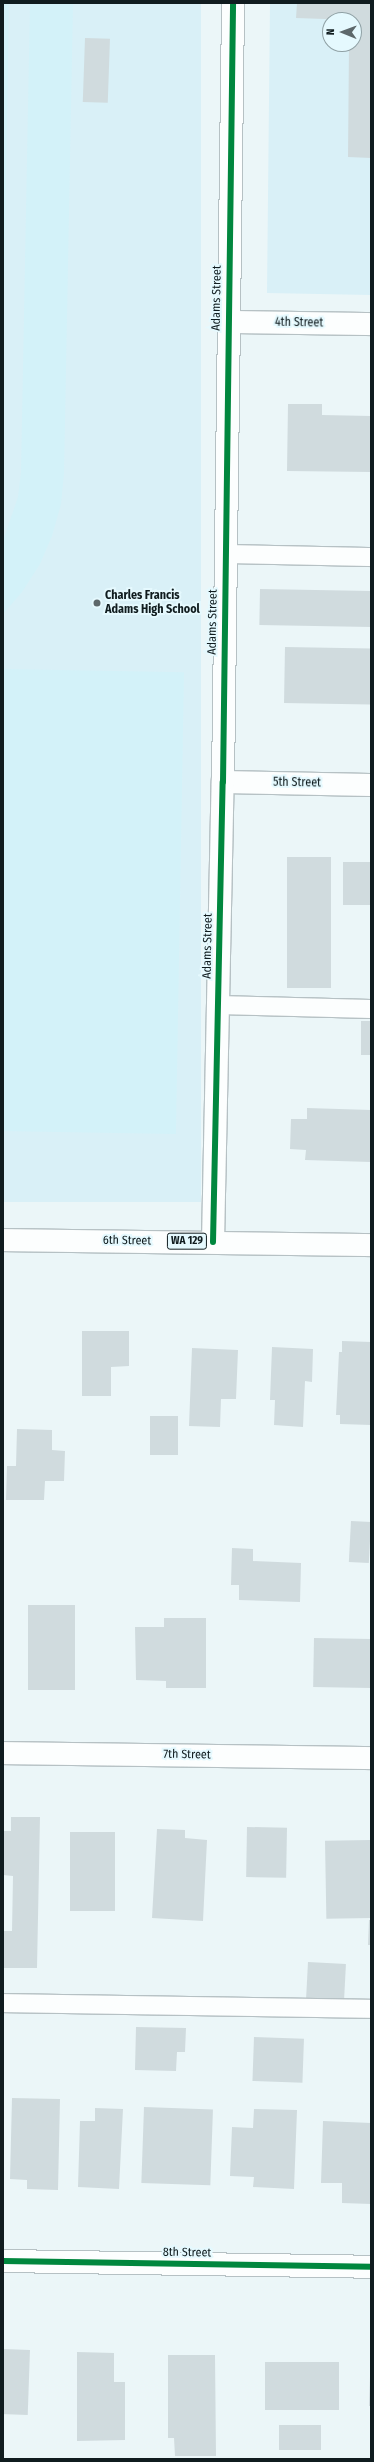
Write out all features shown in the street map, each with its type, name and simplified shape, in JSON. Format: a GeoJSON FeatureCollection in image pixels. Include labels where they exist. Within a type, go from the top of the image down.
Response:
{"type":"FeatureCollection","features":[{"type":"Feature","properties":{"kind":"street","name":"Adams Street"},"geometry":{"type":"LineString","coordinates":[[213,1242],[223,782],[233,3]]}},
{"type":"Feature","properties":{"kind":"street","name":"4th Street"},"geometry":{"type":"LineString","coordinates":[[228,322],[371,324]]}},
{"type":"Feature","properties":{"kind":"street","name":"5th Street"},"geometry":{"type":"LineString","coordinates":[[223,782],[371,785]]}},
{"type":"Feature","properties":{"kind":"street","name":"6th Street"},"geometry":{"type":"LineString","coordinates":[[3,1240],[371,1245]]}},
{"type":"Feature","properties":{"kind":"street","name":"7th Street"},"geometry":{"type":"LineString","coordinates":[[3,1753],[371,1758]]}},
{"type":"Feature","properties":{"kind":"street","name":"8th Street"},"geometry":{"type":"LineString","coordinates":[[3,2261],[371,2267]]}},
{"type":"Feature","properties":{"kind":"lane"},"geometry":{"type":"LineString","coordinates":[[225,554],[371,556]]}},
{"type":"Feature","properties":{"kind":"lane"},"geometry":{"type":"LineString","coordinates":[[218,1005],[371,1009]]}},
{"type":"Feature","properties":{"kind":"lane"},"geometry":{"type":"LineString","coordinates":[[3,2003],[371,2009]]}},
{"type":"Feature","properties":{"kind":"shaded area","name":"Charles Francis Adams High School"},"geometry":{"type":"Polygon","coordinates":[[[3,3],[201,3],[201,1202],[3,1202],[3,3]]]}},
{"type":"Feature","properties":{"kind":"shaded area"},"geometry":{"type":"Polygon","coordinates":[[[3,3],[9,3],[3,348],[3,3]]]}},
{"type":"Feature","properties":{"kind":"shaded area"},"geometry":{"type":"Polygon","coordinates":[[[30,3],[73,3],[64,473],[61,504],[52,536],[40,564],[22,592],[3,614],[3,541],[18,497],[21,472],[30,3]]]}},
{"type":"Feature","properties":{"kind":"shaded area"},"geometry":{"type":"Polygon","coordinates":[[[270,3],[371,3],[371,295],[267,293],[270,3]]]}},
{"type":"Feature","properties":{"kind":"shaded area"},"geometry":{"type":"Polygon","coordinates":[[[3,669],[184,672],[176,1134],[3,1131],[3,669]]]}},
{"type":"Feature","properties":{"kind":"building"},"geometry":{"type":"Polygon","coordinates":[[[297,3],[371,3],[371,158],[348,157],[349,52],[362,52],[362,12],[322,12],[322,19],[296,18],[297,3]]]}},
{"type":"Feature","properties":{"kind":"building"},"geometry":{"type":"Polygon","coordinates":[[[85,38],[110,39],[108,103],[83,102],[85,38]]]}},
{"type":"Feature","properties":{"kind":"building"},"geometry":{"type":"Polygon","coordinates":[[[288,404],[322,404],[322,415],[371,416],[371,472],[287,471],[288,404]]]}},
{"type":"Feature","properties":{"kind":"building"},"geometry":{"type":"Polygon","coordinates":[[[260,589],[371,591],[370,627],[259,625],[260,589]]]}},
{"type":"Feature","properties":{"kind":"building"},"geometry":{"type":"Polygon","coordinates":[[[285,647],[371,649],[370,704],[284,703],[285,647]]]}},
{"type":"Feature","properties":{"kind":"building"},"geometry":{"type":"Polygon","coordinates":[[[287,857],[331,857],[331,988],[287,988],[287,857]]]}},
{"type":"Feature","properties":{"kind":"building"},"geometry":{"type":"Polygon","coordinates":[[[343,862],[371,862],[371,905],[343,905],[343,862]]]}},
{"type":"Feature","properties":{"kind":"building"},"geometry":{"type":"Polygon","coordinates":[[[361,1021],[371,1021],[371,1055],[361,1055],[361,1021]]]}},
{"type":"Feature","properties":{"kind":"building"},"geometry":{"type":"Polygon","coordinates":[[[307,1108],[371,1110],[371,1162],[305,1160],[306,1150],[290,1149],[291,1119],[307,1119],[307,1108]]]}},
{"type":"Feature","properties":{"kind":"building"},"geometry":{"type":"Polygon","coordinates":[[[82,1331],[129,1331],[129,1366],[111,1367],[111,1396],[82,1396],[82,1331]]]}},
{"type":"Feature","properties":{"kind":"building"},"geometry":{"type":"Polygon","coordinates":[[[342,1341],[371,1342],[371,1425],[340,1424],[340,1415],[336,1415],[339,1352],[342,1352],[342,1341]]]}},
{"type":"Feature","properties":{"kind":"building"},"geometry":{"type":"Polygon","coordinates":[[[272,1347],[313,1349],[312,1382],[305,1381],[303,1427],[274,1425],[275,1400],[270,1400],[272,1347]]]}},
{"type":"Feature","properties":{"kind":"building"},"geometry":{"type":"Polygon","coordinates":[[[192,1348],[238,1350],[236,1399],[221,1399],[220,1427],[189,1426],[192,1348]]]}},
{"type":"Feature","properties":{"kind":"building"},"geometry":{"type":"Polygon","coordinates":[[[150,1416],[178,1416],[178,1455],[150,1455],[150,1416]]]}},
{"type":"Feature","properties":{"kind":"building"},"geometry":{"type":"Polygon","coordinates":[[[17,1429],[52,1430],[52,1450],[65,1451],[64,1481],[45,1481],[44,1500],[6,1500],[7,1466],[16,1466],[17,1429]]]}},
{"type":"Feature","properties":{"kind":"building"},"geometry":{"type":"Polygon","coordinates":[[[351,1521],[371,1522],[369,1563],[349,1562],[351,1521]]]}},
{"type":"Feature","properties":{"kind":"building"},"geometry":{"type":"Polygon","coordinates":[[[232,1548],[253,1549],[253,1561],[301,1563],[300,1602],[239,1600],[239,1585],[231,1585],[232,1548]]]}},
{"type":"Feature","properties":{"kind":"building"},"geometry":{"type":"Polygon","coordinates":[[[28,1605],[75,1605],[75,1690],[28,1690],[28,1605]]]}},
{"type":"Feature","properties":{"kind":"building"},"geometry":{"type":"Polygon","coordinates":[[[164,1618],[206,1618],[206,1688],[166,1688],[166,1681],[136,1680],[135,1627],[164,1627],[164,1618]]]}},
{"type":"Feature","properties":{"kind":"building"},"geometry":{"type":"Polygon","coordinates":[[[314,1638],[371,1639],[370,1688],[313,1687],[314,1638]]]}},
{"type":"Feature","properties":{"kind":"building"},"geometry":{"type":"Polygon","coordinates":[[[11,1817],[40,1817],[37,1968],[3,1968],[3,1931],[12,1931],[13,1876],[3,1875],[3,1831],[11,1831],[11,1817]]]}},
{"type":"Feature","properties":{"kind":"building"},"geometry":{"type":"Polygon","coordinates":[[[247,1827],[287,1828],[286,1878],[246,1877],[247,1827]]]}},
{"type":"Feature","properties":{"kind":"building"},"geometry":{"type":"Polygon","coordinates":[[[157,1829],[185,1830],[185,1838],[207,1840],[203,1921],[152,1918],[157,1829]]]}},
{"type":"Feature","properties":{"kind":"building"},"geometry":{"type":"Polygon","coordinates":[[[70,1832],[115,1832],[115,1911],[70,1911],[70,1832]]]}},
{"type":"Feature","properties":{"kind":"building"},"geometry":{"type":"Polygon","coordinates":[[[370,1840],[371,1918],[326,1919],[325,1841],[370,1840]]]}},
{"type":"Feature","properties":{"kind":"building"},"geometry":{"type":"Polygon","coordinates":[[[369,1920],[371,1920],[371,1945],[368,1945],[369,1920]]]}},
{"type":"Feature","properties":{"kind":"building"},"geometry":{"type":"Polygon","coordinates":[[[308,1962],[346,1964],[344,2006],[306,2004],[308,1962]]]}},
{"type":"Feature","properties":{"kind":"building"},"geometry":{"type":"Polygon","coordinates":[[[136,2027],[186,2028],[185,2052],[177,2052],[176,2071],[135,2070],[136,2027]]]}},
{"type":"Feature","properties":{"kind":"building"},"geometry":{"type":"Polygon","coordinates":[[[254,2037],[304,2039],[302,2083],[252,2081],[254,2037]]]}},
{"type":"Feature","properties":{"kind":"building"},"geometry":{"type":"Polygon","coordinates":[[[12,2098],[60,2099],[58,2190],[27,2189],[27,2180],[10,2179],[12,2098]]]}},
{"type":"Feature","properties":{"kind":"building"},"geometry":{"type":"Polygon","coordinates":[[[144,2107],[213,2109],[210,2185],[141,2183],[144,2107]]]}},
{"type":"Feature","properties":{"kind":"building"},"geometry":{"type":"Polygon","coordinates":[[[95,2108],[123,2109],[119,2189],[78,2187],[80,2121],[95,2121],[95,2108]]]}},
{"type":"Feature","properties":{"kind":"building"},"geometry":{"type":"Polygon","coordinates":[[[254,2109],[297,2110],[294,2189],[253,2187],[254,2177],[230,2176],[232,2127],[253,2128],[254,2109]]]}},
{"type":"Feature","properties":{"kind":"building"},"geometry":{"type":"Polygon","coordinates":[[[323,2121],[371,2123],[371,2204],[342,2203],[342,2183],[321,2183],[323,2121]]]}},
{"type":"Feature","properties":{"kind":"building"},"geometry":{"type":"Polygon","coordinates":[[[3,2349],[30,2350],[28,2415],[3,2414],[3,2349]]]}},
{"type":"Feature","properties":{"kind":"building"},"geometry":{"type":"Polygon","coordinates":[[[77,2352],[114,2353],[114,2382],[125,2382],[125,2440],[77,2441],[77,2352]]]}},
{"type":"Feature","properties":{"kind":"building"},"geometry":{"type":"Polygon","coordinates":[[[168,2355],[215,2355],[216,2456],[175,2456],[174,2438],[168,2438],[168,2355]]]}},
{"type":"Feature","properties":{"kind":"building"},"geometry":{"type":"Polygon","coordinates":[[[265,2362],[339,2362],[339,2410],[265,2410],[265,2362]]]}},
{"type":"Feature","properties":{"kind":"building"},"geometry":{"type":"Polygon","coordinates":[[[370,2377],[371,2406],[369,2406],[370,2377]]]}},
{"type":"Feature","properties":{"kind":"building"},"geometry":{"type":"Polygon","coordinates":[[[279,2425],[321,2425],[321,2450],[279,2450],[279,2425]]]}},
{"type":"Feature","properties":{"kind":"cycle path"},"geometry":{"type":"LineString","coordinates":[[213,1242],[223,782],[233,3]]}},
{"type":"Feature","properties":{"kind":"cycle path"},"geometry":{"type":"LineString","coordinates":[[3,2261],[371,2267]]}},
{"type":"Feature","properties":{"kind":"place","name":"Charles Francis Adams High School"},"geometry":{"type":"Point","coordinates":[97,603]}}]}
